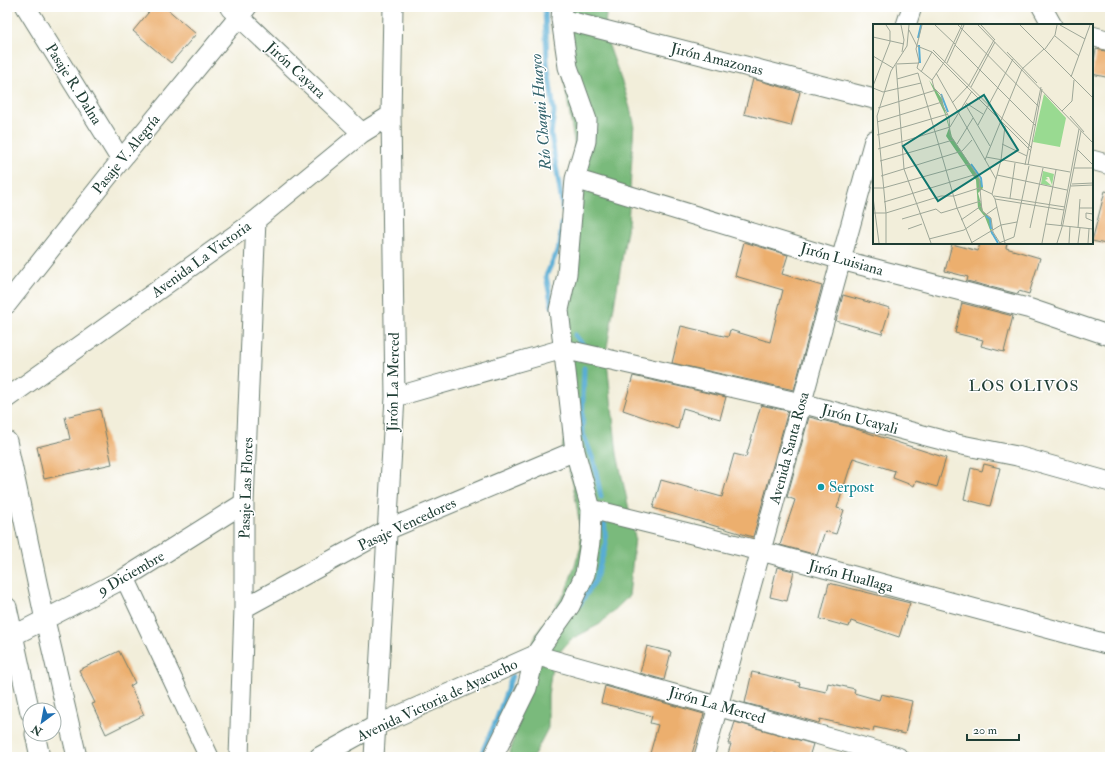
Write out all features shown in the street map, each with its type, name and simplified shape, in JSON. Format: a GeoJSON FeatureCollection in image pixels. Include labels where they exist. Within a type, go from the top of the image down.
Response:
{"type":"FeatureCollection","features":[{"type":"Feature","properties":{"kind":"street","name":"Pasaje R. Dalna"},"geometry":{"type":"LineString","coordinates":[[26,7],[121,160]]}},
{"type":"Feature","properties":{"kind":"street","name":"Jirón La Merced"},"geometry":{"type":"LineString","coordinates":[[374,757],[395,398],[391,115],[393,7]]}},
{"type":"Feature","properties":{"kind":"street"},"geometry":{"type":"LineString","coordinates":[[906,24],[912,7]]}},
{"type":"Feature","properties":{"kind":"street"},"geometry":{"type":"LineString","coordinates":[[1042,7],[1051,24]]}},
{"type":"Feature","properties":{"kind":"street","name":"Pasaje V. Alegría"},"geometry":{"type":"LineString","coordinates":[[7,304],[238,10]]}},
{"type":"Feature","properties":{"kind":"street","name":"Jirón Cayara"},"geometry":{"type":"LineString","coordinates":[[238,10],[362,133]]}},
{"type":"Feature","properties":{"kind":"street"},"geometry":{"type":"LineString","coordinates":[[493,757],[527,688],[535,655],[570,606],[585,574],[590,542],[591,509],[575,451],[559,310],[567,274],[575,179],[586,141],[587,120],[568,67],[561,13]]}},
{"type":"Feature","properties":{"kind":"street","name":"Jirón Amazonas"},"geometry":{"type":"LineString","coordinates":[[561,13],[873,99]]}},
{"type":"Feature","properties":{"kind":"street"},"geometry":{"type":"LineString","coordinates":[[1093,36],[1110,41]]}},
{"type":"Feature","properties":{"kind":"street","name":"Avenida La Victoria"},"geometry":{"type":"LineString","coordinates":[[7,398],[256,220],[362,133],[391,115]]}},
{"type":"Feature","properties":{"kind":"street","name":"Avenida Santa Rosa"},"geometry":{"type":"LineString","coordinates":[[704,757],[717,705],[873,144]]}},
{"type":"Feature","properties":{"kind":"street"},"geometry":{"type":"LineString","coordinates":[[1093,160],[1110,165]]}},
{"type":"Feature","properties":{"kind":"street","name":"Jirón Luisiana"},"geometry":{"type":"LineString","coordinates":[[575,179],[841,260],[1031,309],[1110,336]]}},
{"type":"Feature","properties":{"kind":"street","name":"Pasaje Las Flores"},"geometry":{"type":"LineString","coordinates":[[239,757],[244,608],[244,503],[256,220]]}},
{"type":"Feature","properties":{"kind":"street"},"geometry":{"type":"LineString","coordinates":[[395,398],[563,349]]}},
{"type":"Feature","properties":{"kind":"street","name":"Jirón Ucayali"},"geometry":{"type":"LineString","coordinates":[[563,349],[801,403],[958,444],[1017,456],[1110,482]]}},
{"type":"Feature","properties":{"kind":"street"},"geometry":{"type":"LineString","coordinates":[[7,441],[45,620],[77,757]]}},
{"type":"Feature","properties":{"kind":"street","name":"Pasaje Vencedores"},"geometry":{"type":"LineString","coordinates":[[244,608],[387,530],[575,451]]}},
{"type":"Feature","properties":{"kind":"street","name":"9 Diciembre"},"geometry":{"type":"LineString","coordinates":[[10,637],[125,578],[244,503]]}},
{"type":"Feature","properties":{"kind":"street","name":"Jirón Huallaga"},"geometry":{"type":"LineString","coordinates":[[591,509],[761,551],[1110,645]]}},
{"type":"Feature","properties":{"kind":"street"},"geometry":{"type":"LineString","coordinates":[[125,578],[209,757]]}},
{"type":"Feature","properties":{"kind":"street"},"geometry":{"type":"LineString","coordinates":[[7,607],[10,637],[27,702]]}},
{"type":"Feature","properties":{"kind":"street","name":"Jirón La Merced"},"geometry":{"type":"LineString","coordinates":[[535,655],[898,757]]}},
{"type":"Feature","properties":{"kind":"street","name":"Avenida Victoria de Ayacucho"},"geometry":{"type":"LineString","coordinates":[[319,757],[375,726],[535,655]]}},
{"type":"Feature","properties":{"kind":"street"},"geometry":{"type":"LineString","coordinates":[[37,742],[40,757]]}},
{"type":"Feature","properties":{"kind":"green space"},"geometry":{"type":"Polygon","coordinates":[[[555,7],[607,7],[604,32],[624,88],[634,122],[628,224],[606,353],[617,454],[635,537],[629,596],[600,624],[570,640],[553,660],[548,695],[548,728],[533,757],[508,757],[513,743],[518,688],[525,662],[537,633],[566,591],[581,547],[579,520],[573,483],[562,450],[566,424],[567,287],[583,197],[557,35],[555,7]]]}},
{"type":"Feature","properties":{"kind":"building"},"geometry":{"type":"Polygon","coordinates":[[[153,7],[165,7],[196,34],[171,63],[133,31],[153,7]]]}},
{"type":"Feature","properties":{"kind":"building"},"geometry":{"type":"Polygon","coordinates":[[[1096,49],[1110,52],[1110,78],[1093,74],[1096,49]]]}},
{"type":"Feature","properties":{"kind":"building"},"geometry":{"type":"Polygon","coordinates":[[[753,79],[800,92],[791,126],[744,114],[753,79]]]}},
{"type":"Feature","properties":{"kind":"building"},"geometry":{"type":"Polygon","coordinates":[[[1105,191],[1110,192],[1110,245],[1093,241],[1105,191]]]}},
{"type":"Feature","properties":{"kind":"building"},"geometry":{"type":"Polygon","coordinates":[[[744,242],[788,255],[782,274],[822,286],[794,390],[672,363],[681,326],[728,337],[730,330],[770,342],[783,290],[735,276],[744,242]]]}},
{"type":"Feature","properties":{"kind":"building"},"geometry":{"type":"Polygon","coordinates":[[[952,244],[978,251],[980,244],[1007,244],[1006,248],[1040,258],[1029,294],[1019,291],[1018,294],[967,281],[968,277],[945,271],[952,244]]]}},
{"type":"Feature","properties":{"kind":"building"},"geometry":{"type":"Polygon","coordinates":[[[843,295],[890,308],[882,334],[836,321],[843,295]]]}},
{"type":"Feature","properties":{"kind":"building"},"geometry":{"type":"Polygon","coordinates":[[[962,303],[1013,316],[1004,352],[981,346],[983,340],[955,333],[962,303]]]}},
{"type":"Feature","properties":{"kind":"building"},"geometry":{"type":"Polygon","coordinates":[[[633,376],[726,397],[720,419],[683,408],[678,429],[623,410],[633,376]]]}},
{"type":"Feature","properties":{"kind":"building"},"geometry":{"type":"Polygon","coordinates":[[[761,405],[788,411],[753,537],[653,508],[661,480],[722,497],[734,454],[746,457],[761,405]]]}},
{"type":"Feature","properties":{"kind":"building"},"geometry":{"type":"Polygon","coordinates":[[[100,409],[112,464],[44,479],[37,447],[70,439],[65,417],[100,409]]]}},
{"type":"Feature","properties":{"kind":"building"},"geometry":{"type":"Polygon","coordinates":[[[809,417],[850,427],[946,458],[937,487],[916,481],[914,486],[893,478],[895,471],[853,458],[837,508],[844,510],[836,534],[825,531],[817,555],[780,545],[795,500],[787,497],[809,417]]]}},
{"type":"Feature","properties":{"kind":"building"},"geometry":{"type":"Polygon","coordinates":[[[984,464],[1000,468],[990,506],[964,499],[971,468],[982,471],[984,464]]]}},
{"type":"Feature","properties":{"kind":"building"},"geometry":{"type":"Polygon","coordinates":[[[777,567],[794,571],[787,601],[770,597],[777,567]]]}},
{"type":"Feature","properties":{"kind":"building"},"geometry":{"type":"Polygon","coordinates":[[[829,583],[910,603],[899,637],[851,621],[849,627],[820,619],[829,583]]]}},
{"type":"Feature","properties":{"kind":"building"},"geometry":{"type":"Polygon","coordinates":[[[647,646],[671,652],[664,680],[640,673],[647,646]]]}},
{"type":"Feature","properties":{"kind":"building"},"geometry":{"type":"Polygon","coordinates":[[[119,651],[135,683],[130,686],[144,715],[106,734],[92,704],[95,703],[79,670],[119,651]]]}},
{"type":"Feature","properties":{"kind":"building"},"geometry":{"type":"Polygon","coordinates":[[[752,672],[800,683],[799,686],[826,692],[828,683],[855,689],[854,693],[879,700],[881,694],[912,701],[905,734],[874,727],[873,731],[820,719],[819,723],[745,703],[752,672]]]}},
{"type":"Feature","properties":{"kind":"building"},"geometry":{"type":"Polygon","coordinates":[[[605,686],[704,714],[691,757],[649,757],[658,725],[650,723],[652,716],[601,703],[605,686]]]}},
{"type":"Feature","properties":{"kind":"building"},"geometry":{"type":"Polygon","coordinates":[[[735,722],[813,744],[809,757],[785,757],[773,753],[772,757],[727,757],[731,744],[728,744],[735,722]]]}},
{"type":"Feature","properties":{"kind":"waterway","name":"Río Chaqui Huayco"},"geometry":{"type":"LineString","coordinates":[[545,7],[547,62],[554,112],[551,134],[563,210]]}},
{"type":"Feature","properties":{"kind":"waterway","name":"Río Chaqui Huayco"},"geometry":{"type":"LineString","coordinates":[[552,306],[546,276],[560,245],[562,224]]}},
{"type":"Feature","properties":{"kind":"waterway","name":"Río Chaqui Huayco"},"geometry":{"type":"LineString","coordinates":[[575,335],[583,345]]}},
{"type":"Feature","properties":{"kind":"waterway","name":"Río Chaqui Huayco"},"geometry":{"type":"LineString","coordinates":[[584,368],[582,431],[594,462],[601,497]]}},
{"type":"Feature","properties":{"kind":"waterway","name":"Río Chaqui Huayco"},"geometry":{"type":"LineString","coordinates":[[580,604],[595,581],[606,545],[604,518]]}},
{"type":"Feature","properties":{"kind":"waterway","name":"Río Chaqui Huayco"},"geometry":{"type":"LineString","coordinates":[[480,757],[496,721],[512,676]]}},
{"type":"Feature","properties":{"kind":"place","name":"Serpost"},"geometry":{"type":"Point","coordinates":[821,487]}},
{"type":"Feature","properties":{"kind":"district","name":"LOS OLIVOS"},"geometry":{"type":"Point","coordinates":[1024,385]}}]}
